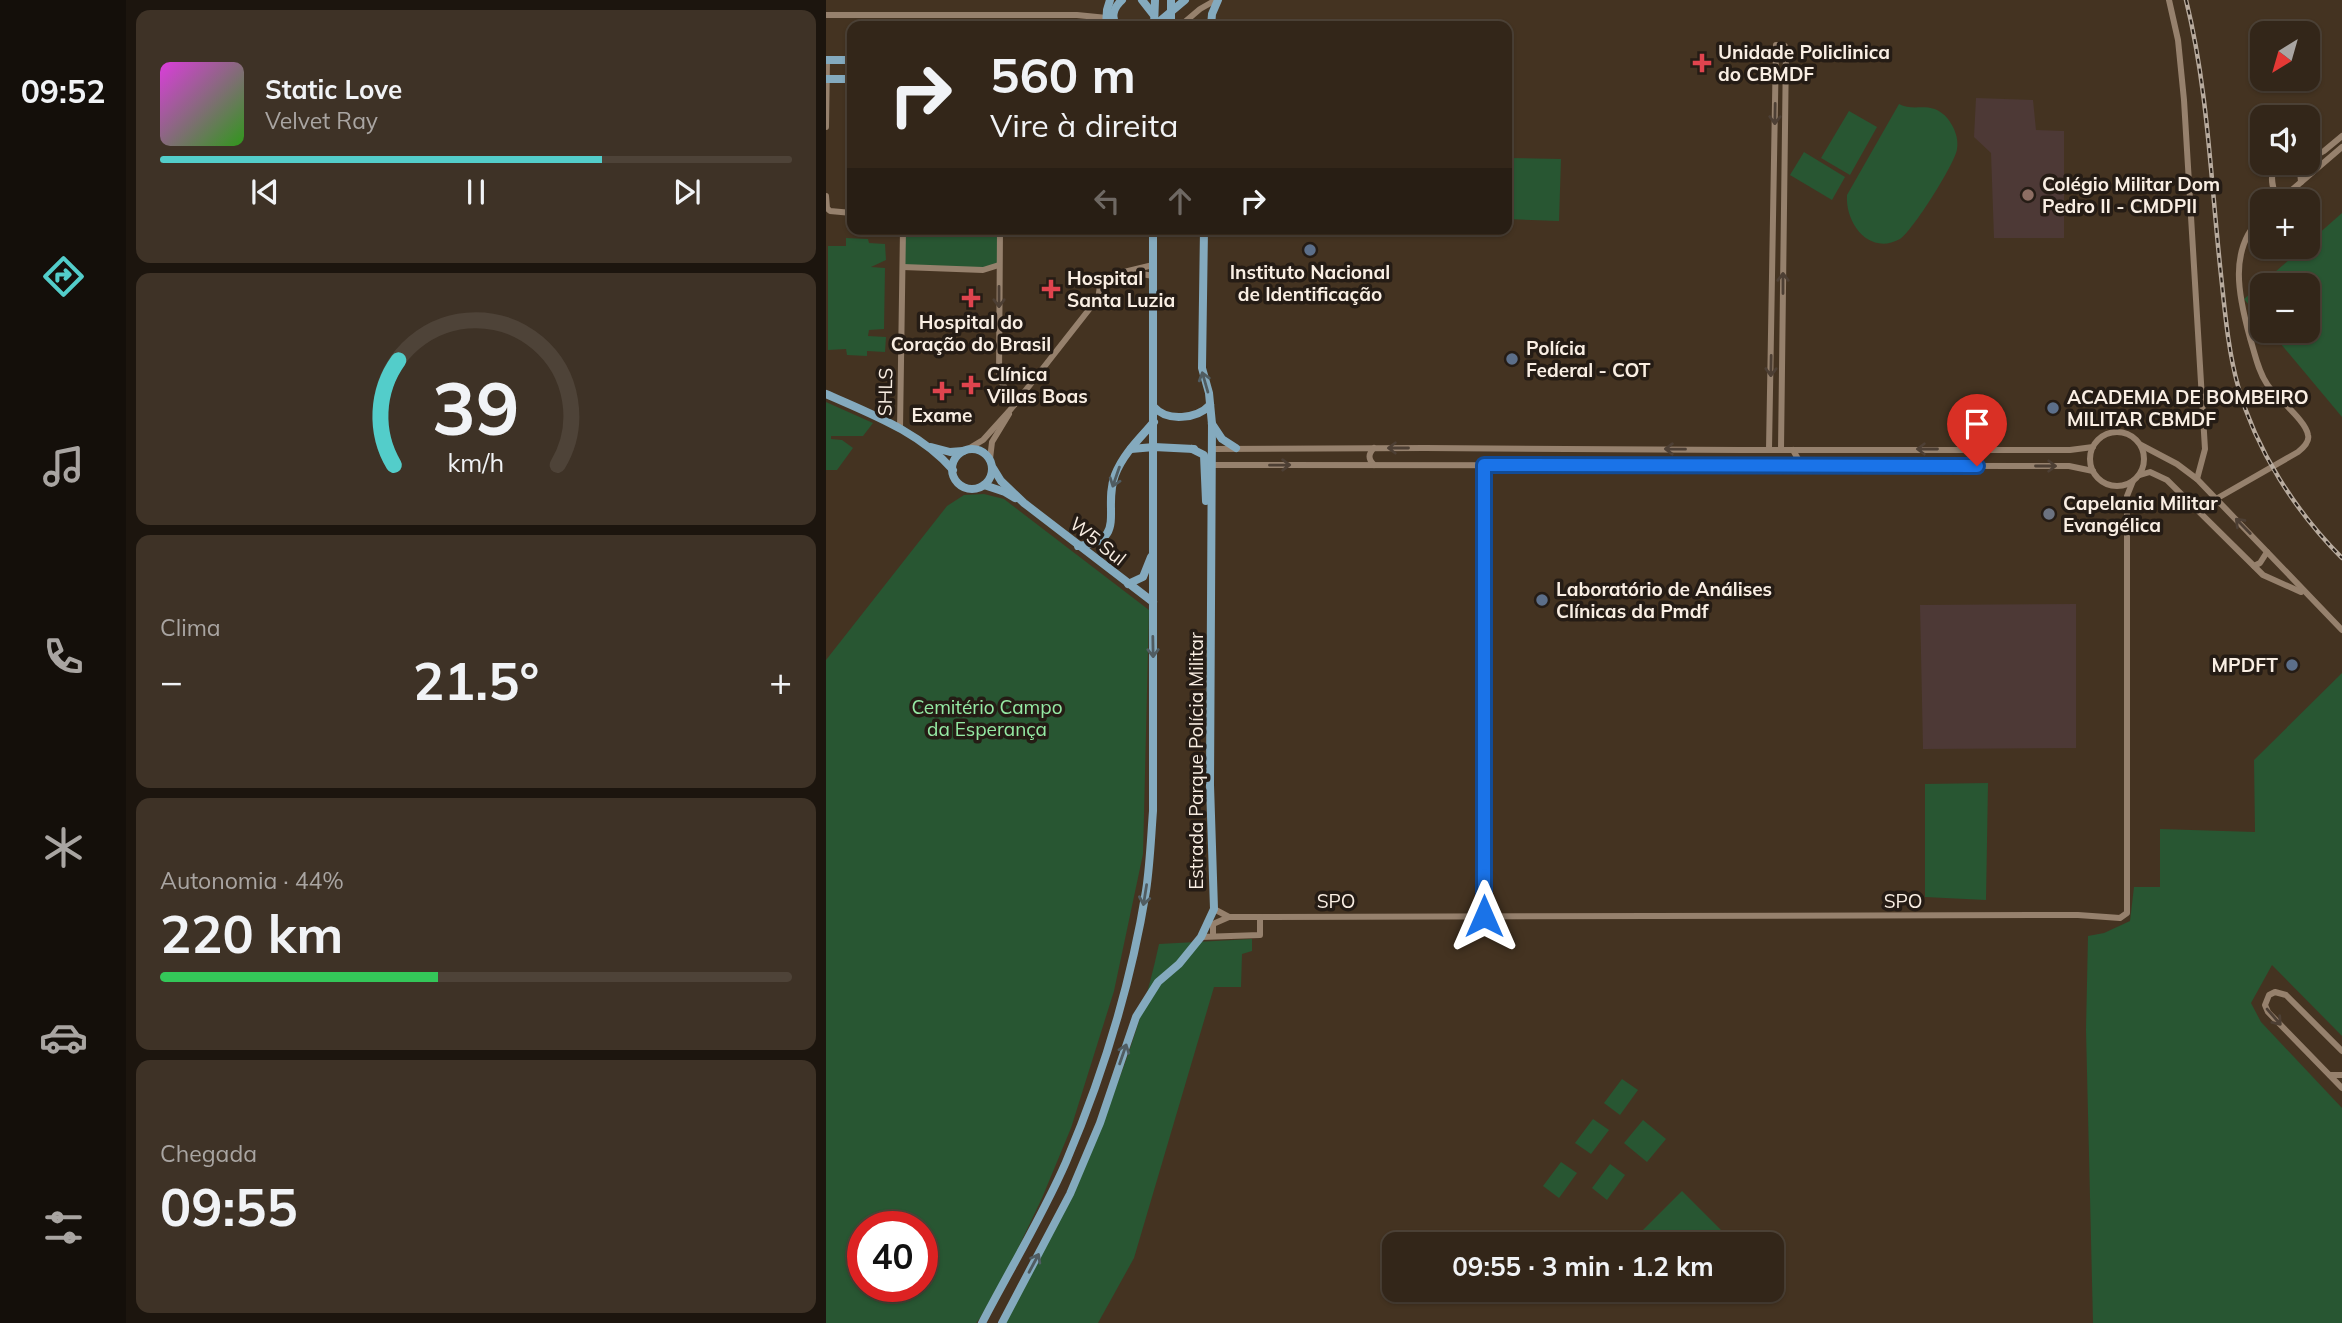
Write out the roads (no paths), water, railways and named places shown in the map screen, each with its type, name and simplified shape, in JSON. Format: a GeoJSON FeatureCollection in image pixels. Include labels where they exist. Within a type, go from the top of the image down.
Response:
{"type":"FeatureCollection","features":[{"type":"Feature","properties":{"kind":"main road"},"geometry":{"type":"LineString","coordinates":[[1107,21],[1111,0]]}},
{"type":"Feature","properties":{"kind":"main road"},"geometry":{"type":"LineString","coordinates":[[1116,21],[1114,15],[1117,5],[1122,0]]}},
{"type":"Feature","properties":{"kind":"main road"},"geometry":{"type":"LineString","coordinates":[[1142,0],[1154,21]]}},
{"type":"Feature","properties":{"kind":"main road"},"geometry":{"type":"LineString","coordinates":[[1154,21],[1155,0]]}},
{"type":"Feature","properties":{"kind":"main road"},"geometry":{"type":"LineString","coordinates":[[1171,0],[1171,21]]}},
{"type":"Feature","properties":{"kind":"main road"},"geometry":{"type":"LineString","coordinates":[[1154,21],[1185,0]]}},
{"type":"Feature","properties":{"kind":"main road"},"geometry":{"type":"LineString","coordinates":[[1211,21],[1217,0]]}},
{"type":"Feature","properties":{"kind":"main road"},"geometry":{"type":"LineString","coordinates":[[827,60],[847,60]]}},
{"type":"Feature","properties":{"kind":"main road"},"geometry":{"type":"LineString","coordinates":[[827,79],[847,79]]}},
{"type":"Feature","properties":{"kind":"main road"},"geometry":{"type":"LineString","coordinates":[[1100,1123],[1093,1127],[1088,1124],[1087,1119],[1132,963],[1146,888],[1153,811],[1153,235]]}},
{"type":"Feature","properties":{"kind":"main road","name":"Estrada Parque Polícia Militar"},"geometry":{"type":"LineString","coordinates":[[1002,1323],[1070,1194],[1100,1123],[1141,1007],[1158,982],[1179,964],[1201,937],[1214,909],[1210,785],[1212,424],[1202,368],[1204,235]]}},
{"type":"Feature","properties":{"kind":"main road"},"geometry":{"type":"LineString","coordinates":[[826,394],[881,418],[925,445],[953,470],[957,481],[963,486],[976,488],[984,485],[990,477],[991,463],[981,450],[944,451],[925,445]]}},
{"type":"Feature","properties":{"kind":"main road"},"geometry":{"type":"LineString","coordinates":[[1154,407],[1163,414],[1175,416],[1200,413],[1210,405]]}},
{"type":"Feature","properties":{"kind":"main road"},"geometry":{"type":"LineString","coordinates":[[1078,546],[1094,544],[1107,535],[1111,527],[1111,494],[1115,476],[1130,449],[1154,422]]}},
{"type":"Feature","properties":{"kind":"main road"},"geometry":{"type":"LineString","coordinates":[[1212,424],[1222,439],[1236,449]]}},
{"type":"Feature","properties":{"kind":"main road"},"geometry":{"type":"LineString","coordinates":[[1130,449],[1212,449]]}},
{"type":"Feature","properties":{"kind":"main road"},"geometry":{"type":"LineString","coordinates":[[1192,449],[1203,453],[1205,459],[1206,543],[1211,574]]}},
{"type":"Feature","properties":{"kind":"main road"},"geometry":{"type":"LineString","coordinates":[[953,470],[955,459],[966,450]]}},
{"type":"Feature","properties":{"kind":"main road","name":"W5 Sul"},"geometry":{"type":"LineString","coordinates":[[991,463],[1002,481],[1024,503],[1153,602]]}},
{"type":"Feature","properties":{"kind":"main road","name":"W5 Sul"},"geometry":{"type":"LineString","coordinates":[[984,485],[1005,492],[1024,503]]}},
{"type":"Feature","properties":{"kind":"main road"},"geometry":{"type":"LineString","coordinates":[[1128,584],[1143,577],[1153,553]]}},
{"type":"Feature","properties":{"kind":"main road"},"geometry":{"type":"LineString","coordinates":[[982,1323],[1033,1231],[1093,1097]]}},
{"type":"Feature","properties":{"kind":"main road"},"geometry":{"type":"LineString","coordinates":[[1065,1164],[1072,1162],[1076,1167],[1070,1194]]}},
{"type":"Feature","properties":{"kind":"street"},"geometry":{"type":"LineString","coordinates":[[1186,21],[1217,0]]}},
{"type":"Feature","properties":{"kind":"street"},"geometry":{"type":"LineString","coordinates":[[2169,0],[2178,40],[2183,100],[2206,449],[2196,479]]}},
{"type":"Feature","properties":{"kind":"street"},"geometry":{"type":"LineString","coordinates":[[826,15],[1081,15],[1103,21]]}},
{"type":"Feature","properties":{"kind":"street"},"geometry":{"type":"LineString","coordinates":[[864,15],[864,21]]}},
{"type":"Feature","properties":{"kind":"street"},"geometry":{"type":"LineString","coordinates":[[1769,449],[1776,45],[1785,46],[1781,449]]}},
{"type":"Feature","properties":{"kind":"street"},"geometry":{"type":"LineString","coordinates":[[826,127],[827,60]]}},
{"type":"Feature","properties":{"kind":"street"},"geometry":{"type":"LineString","coordinates":[[1776,61],[1785,62]]}},
{"type":"Feature","properties":{"kind":"street"},"geometry":{"type":"LineString","coordinates":[[2320,152],[2342,136]]}},
{"type":"Feature","properties":{"kind":"street"},"geometry":{"type":"LineString","coordinates":[[2292,189],[2342,147]]}},
{"type":"Feature","properties":{"kind":"street"},"geometry":{"type":"LineString","coordinates":[[1774,161],[1783,161]]}},
{"type":"Feature","properties":{"kind":"street"},"geometry":{"type":"LineString","coordinates":[[2272,175],[2273,189]]}},
{"type":"Feature","properties":{"kind":"street"},"geometry":{"type":"LineString","coordinates":[[2300,175],[2301,182]]}},
{"type":"Feature","properties":{"kind":"street"},"geometry":{"type":"LineString","coordinates":[[826,196],[827,208],[830,211],[847,212]]}},
{"type":"Feature","properties":{"kind":"street"},"geometry":{"type":"LineString","coordinates":[[2216,499],[2256,478],[2307,444],[2308,433],[2262,377],[2243,311],[2239,289],[2240,259],[2250,231]]}},
{"type":"Feature","properties":{"kind":"street","name":"SHLS"},"geometry":{"type":"LineString","coordinates":[[900,429],[903,235]]}},
{"type":"Feature","properties":{"kind":"street"},"geometry":{"type":"LineString","coordinates":[[1000,235],[998,372],[999,381],[1013,407]]}},
{"type":"Feature","properties":{"kind":"street"},"geometry":{"type":"LineString","coordinates":[[1773,246],[1783,246]]}},
{"type":"Feature","properties":{"kind":"street"},"geometry":{"type":"LineString","coordinates":[[903,267],[983,270],[999,265]]}},
{"type":"Feature","properties":{"kind":"street"},"geometry":{"type":"LineString","coordinates":[[966,450],[983,440],[1013,407],[1114,279],[1153,265]]}},
{"type":"Feature","properties":{"kind":"street"},"geometry":{"type":"LineString","coordinates":[[1129,272],[1153,276]]}},
{"type":"Feature","properties":{"kind":"street"},"geometry":{"type":"LineString","coordinates":[[1099,295],[1101,278]]}},
{"type":"Feature","properties":{"kind":"street"},"geometry":{"type":"LineString","coordinates":[[1772,330],[1783,331]]}},
{"type":"Feature","properties":{"kind":"street"},"geometry":{"type":"LineString","coordinates":[[1004,388],[1020,398]]}},
{"type":"Feature","properties":{"kind":"street"},"geometry":{"type":"LineString","coordinates":[[1770,403],[1782,398]]}},
{"type":"Feature","properties":{"kind":"street"},"geometry":{"type":"LineString","coordinates":[[991,463],[992,442],[1013,407]]}},
{"type":"Feature","properties":{"kind":"street"},"geometry":{"type":"LineString","coordinates":[[2306,594],[2268,578],[2167,480],[2150,472],[2119,486],[2104,482],[2093,471],[2090,463],[2093,447],[2102,436],[2116,431],[2130,435],[2141,445],[2177,464],[2216,499],[2342,630]]}},
{"type":"Feature","properties":{"kind":"street"},"geometry":{"type":"LineString","coordinates":[[2140,475],[2145,460],[2141,445]]}},
{"type":"Feature","properties":{"kind":"street"},"geometry":{"type":"LineString","coordinates":[[1212,465],[1374,465],[1439,457],[1564,448],[2070,450],[2093,447]]}},
{"type":"Feature","properties":{"kind":"street"},"geometry":{"type":"LineString","coordinates":[[1374,448],[1370,453],[1374,465]]}},
{"type":"Feature","properties":{"kind":"street"},"geometry":{"type":"LineString","coordinates":[[1212,449],[1374,448],[1484,465],[2069,466],[2093,471]]}},
{"type":"Feature","properties":{"kind":"street"},"geometry":{"type":"LineString","coordinates":[[1562,465],[1567,462],[1568,457],[1564,448]]}},
{"type":"Feature","properties":{"kind":"street"},"geometry":{"type":"LineString","coordinates":[[1977,448],[1977,466]]}},
{"type":"Feature","properties":{"kind":"street"},"geometry":{"type":"LineString","coordinates":[[1706,450],[1702,458],[1706,466]]}},
{"type":"Feature","properties":{"kind":"street"},"geometry":{"type":"LineString","coordinates":[[1793,450],[1798,459],[1793,467]]}},
{"type":"Feature","properties":{"kind":"street"},"geometry":{"type":"LineString","coordinates":[[1484,465],[1484,916]]}},
{"type":"Feature","properties":{"kind":"street","name":"SPO"},"geometry":{"type":"LineString","coordinates":[[1214,909],[1228,917],[2078,915],[2120,918],[2127,912],[2127,496],[2133,481]]}},
{"type":"Feature","properties":{"kind":"street"},"geometry":{"type":"LineString","coordinates":[[2119,486],[2127,496]]}},
{"type":"Feature","properties":{"kind":"street"},"geometry":{"type":"LineString","coordinates":[[2254,566],[2260,563],[2267,552]]}},
{"type":"Feature","properties":{"kind":"street"},"geometry":{"type":"LineString","coordinates":[[1213,936],[1213,925],[1228,917]]}},
{"type":"Feature","properties":{"kind":"street"},"geometry":{"type":"LineString","coordinates":[[1201,937],[1259,935],[1260,917]]}},
{"type":"Feature","properties":{"kind":"street"},"geometry":{"type":"LineString","coordinates":[[2342,1051],[2339,1043],[2286,995],[2275,992],[2269,995],[2265,1005],[2268,1012],[2342,1088]]}},
{"type":"Feature","properties":{"kind":"street"},"geometry":{"type":"LineString","coordinates":[[2330,1075],[2342,1075]]}},
{"type":"Feature","properties":{"kind":"railway"},"geometry":{"type":"LineString","coordinates":[[2186,0],[2204,102],[2226,317],[2238,386],[2255,433],[2279,478],[2308,520],[2342,558]]}},
{"type":"Feature","properties":{"kind":"place","name":"Unidade Policlinica do CBMDF"},"geometry":{"type":"Point","coordinates":[1702,63]}},
{"type":"Feature","properties":{"kind":"place","name":"Colégio Militar Dom Pedro II - CMDPII"},"geometry":{"type":"Point","coordinates":[2028,195]}},
{"type":"Feature","properties":{"kind":"place","name":"Instituto Nacional de Identificação"},"geometry":{"type":"Point","coordinates":[1310,250]}},
{"type":"Feature","properties":{"kind":"place","name":"Hospital Santa Luzia"},"geometry":{"type":"Point","coordinates":[1051,289]}},
{"type":"Feature","properties":{"kind":"place","name":"Hospital do Coração do Brasil"},"geometry":{"type":"Point","coordinates":[971,298]}},
{"type":"Feature","properties":{"kind":"place","name":"Polícia Federal - COT"},"geometry":{"type":"Point","coordinates":[1512,359]}},
{"type":"Feature","properties":{"kind":"place","name":"Clínica Villas Boas"},"geometry":{"type":"Point","coordinates":[971,385]}},
{"type":"Feature","properties":{"kind":"place","name":"Exame"},"geometry":{"type":"Point","coordinates":[942,391]}},
{"type":"Feature","properties":{"kind":"place","name":"ACADEMIA DE BOMBEIRO MILITAR CBMDF"},"geometry":{"type":"Point","coordinates":[2053,408]}},
{"type":"Feature","properties":{"kind":"place","name":"Capelania Militar Evangélica"},"geometry":{"type":"Point","coordinates":[2049,514]}},
{"type":"Feature","properties":{"kind":"place","name":"Laboratório de Análises Clínicas da Pmdf"},"geometry":{"type":"Point","coordinates":[1542,600]}},
{"type":"Feature","properties":{"kind":"place","name":"MPDFT"},"geometry":{"type":"Point","coordinates":[2292,665]}},
{"type":"Feature","properties":{"kind":"park label","name":"Cemitério Campo da Esperança"},"geometry":{"type":"Point","coordinates":[987,718]}}]}
